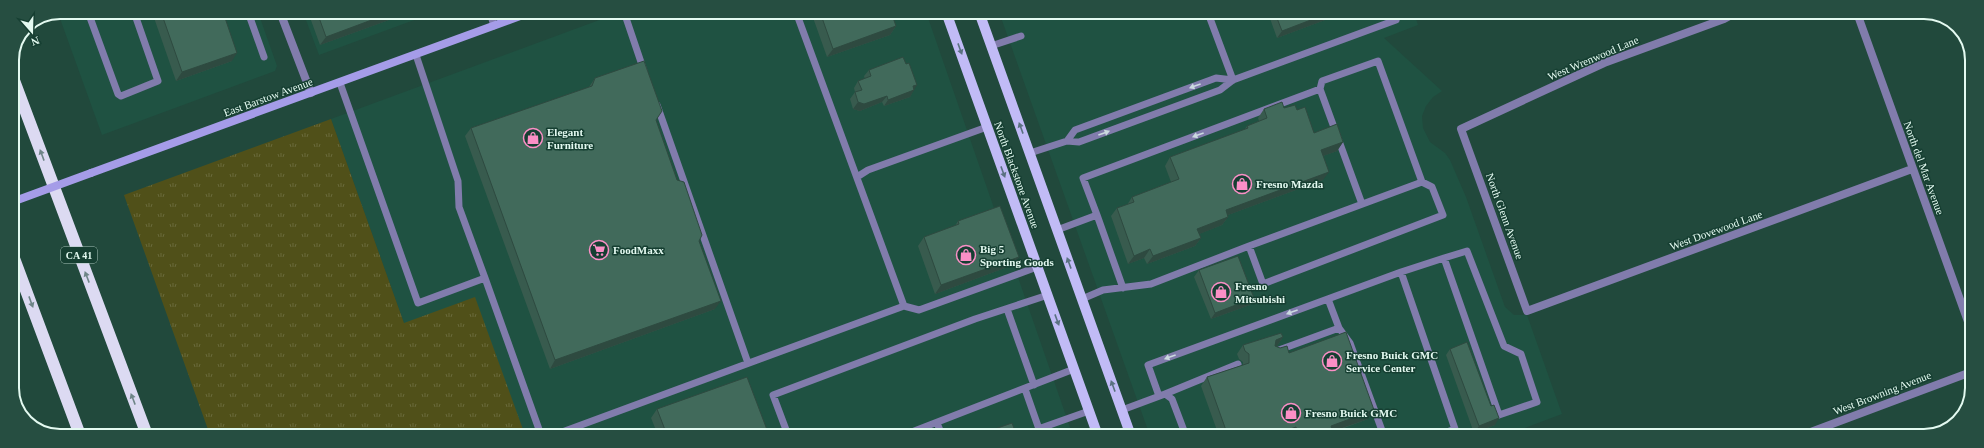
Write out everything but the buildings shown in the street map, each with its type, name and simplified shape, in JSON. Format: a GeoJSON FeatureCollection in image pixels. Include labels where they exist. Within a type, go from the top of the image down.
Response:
{"type":"FeatureCollection","features":[{"type":"Feature","properties":{"kind":"highway","name":"CA 41"},"geometry":{"type":"LineString","coordinates":[[19,94],[145,429]]}},
{"type":"Feature","properties":{"kind":"highway"},"geometry":{"type":"LineString","coordinates":[[19,272],[78,429]]}},
{"type":"Feature","properties":{"kind":"main road","name":"East Barstow Avenue"},"geometry":{"type":"LineString","coordinates":[[19,200],[512,19]]}},
{"type":"Feature","properties":{"kind":"main road","name":"North Blackstone Avenue"},"geometry":{"type":"LineString","coordinates":[[948,19],[1095,429]]}},
{"type":"Feature","properties":{"kind":"main road","name":"North Blackstone Avenue"},"geometry":{"type":"LineString","coordinates":[[981,19],[1129,429]]}},
{"type":"Feature","properties":{"kind":"street"},"geometry":{"type":"LineString","coordinates":[[283,19],[311,93]]}},
{"type":"Feature","properties":{"kind":"street","name":"West Wrenwood Lane"},"geometry":{"type":"LineString","coordinates":[[1461,129],[1604,63],[1724,19]]}},
{"type":"Feature","properties":{"kind":"street","name":"North del Mar Avenue"},"geometry":{"type":"LineString","coordinates":[[1859,19],[1965,314]]}},
{"type":"Feature","properties":{"kind":"street","name":"North Glenn Avenue"},"geometry":{"type":"LineString","coordinates":[[1461,129],[1527,311]]}},
{"type":"Feature","properties":{"kind":"street","name":"West Dovewood Lane"},"geometry":{"type":"LineString","coordinates":[[1527,311],[1912,169]]}},
{"type":"Feature","properties":{"kind":"street","name":"West Browning Avenue"},"geometry":{"type":"LineString","coordinates":[[1819,429],[1965,374]]}},
{"type":"Feature","properties":{"kind":"lane"},"geometry":{"type":"LineString","coordinates":[[91,19],[118,94],[121,96],[158,81],[136,19]]}},
{"type":"Feature","properties":{"kind":"lane"},"geometry":{"type":"LineString","coordinates":[[250,19],[264,57]]}},
{"type":"Feature","properties":{"kind":"lane"},"geometry":{"type":"LineString","coordinates":[[492,19],[494,26]]}},
{"type":"Feature","properties":{"kind":"lane"},"geometry":{"type":"LineString","coordinates":[[626,19],[648,80]]}},
{"type":"Feature","properties":{"kind":"lane"},"geometry":{"type":"LineString","coordinates":[[799,19],[904,306]]}},
{"type":"Feature","properties":{"kind":"lane"},"geometry":{"type":"LineString","coordinates":[[1210,19],[1233,80]]}},
{"type":"Feature","properties":{"kind":"lane"},"geometry":{"type":"LineString","coordinates":[[1030,154],[1066,141],[1079,142],[1220,90],[1233,80],[1396,19]]}},
{"type":"Feature","properties":{"kind":"lane"},"geometry":{"type":"LineString","coordinates":[[991,46],[1022,36]]}},
{"type":"Feature","properties":{"kind":"lane"},"geometry":{"type":"LineString","coordinates":[[416,55],[458,182],[459,208],[538,429]]}},
{"type":"Feature","properties":{"kind":"lane"},"geometry":{"type":"LineString","coordinates":[[1249,246],[1263,284],[1443,215],[1432,187],[1422,182],[1378,61],[1322,82],[1320,89],[1362,204]]}},
{"type":"Feature","properties":{"kind":"lane"},"geometry":{"type":"LineString","coordinates":[[1066,141],[1075,130],[1216,78],[1233,80]]}},
{"type":"Feature","properties":{"kind":"lane"},"geometry":{"type":"LineString","coordinates":[[340,82],[418,302],[484,278]]}},
{"type":"Feature","properties":{"kind":"lane"},"geometry":{"type":"LineString","coordinates":[[1123,288],[1083,178],[1320,89]]}},
{"type":"Feature","properties":{"kind":"lane"},"geometry":{"type":"LineString","coordinates":[[655,100],[748,363]]}},
{"type":"Feature","properties":{"kind":"lane"},"geometry":{"type":"LineString","coordinates":[[856,177],[868,170],[987,127]]}},
{"type":"Feature","properties":{"kind":"lane"},"geometry":{"type":"LineString","coordinates":[[1082,299],[1103,290],[1151,284],[1422,182]]}},
{"type":"Feature","properties":{"kind":"lane"},"geometry":{"type":"LineString","coordinates":[[1057,230],[1097,215]]}},
{"type":"Feature","properties":{"kind":"lane"},"geometry":{"type":"LineString","coordinates":[[1183,429],[1172,399],[1162,395],[1148,365],[1401,272],[1444,258],[1466,251],[1504,346],[1521,354],[1537,402],[1499,415],[1444,258]]}},
{"type":"Feature","properties":{"kind":"lane"},"geometry":{"type":"LineString","coordinates":[[570,429],[904,306],[919,310],[1038,267]]}},
{"type":"Feature","properties":{"kind":"lane"},"geometry":{"type":"LineString","coordinates":[[1401,272],[1455,429]]}},
{"type":"Feature","properties":{"kind":"lane"},"geometry":{"type":"LineString","coordinates":[[786,429],[773,395],[1048,295]]}},
{"type":"Feature","properties":{"kind":"lane"},"geometry":{"type":"LineString","coordinates":[[1328,299],[1338,328],[1350,343],[1381,429]]}},
{"type":"Feature","properties":{"kind":"lane"},"geometry":{"type":"LineString","coordinates":[[1007,309],[1034,385]]}},
{"type":"Feature","properties":{"kind":"lane"},"geometry":{"type":"LineString","coordinates":[[1274,352],[1338,328]]}},
{"type":"Feature","properties":{"kind":"lane"},"geometry":{"type":"LineString","coordinates":[[1122,410],[1238,364]]}},
{"type":"Feature","properties":{"kind":"lane"},"geometry":{"type":"LineString","coordinates":[[922,429],[1074,370]]}},
{"type":"Feature","properties":{"kind":"lane"},"geometry":{"type":"LineString","coordinates":[[1025,389],[1036,429]]}},
{"type":"Feature","properties":{"kind":"lane"},"geometry":{"type":"LineString","coordinates":[[1044,429],[1089,411]]}},
{"type":"Feature","properties":{"kind":"lane"},"geometry":{"type":"LineString","coordinates":[[937,423],[939,429]]}},
{"type":"Feature","properties":{"kind":"shaded area"},"geometry":{"type":"Polygon","coordinates":[[[60,19],[260,19],[277,66],[275,71],[102,135],[60,19]]]}},
{"type":"Feature","properties":{"kind":"shaded area"},"geometry":{"type":"Polygon","coordinates":[[[306,19],[417,19],[319,55],[306,19]]]}},
{"type":"Feature","properties":{"kind":"shaded area"},"geometry":{"type":"Polygon","coordinates":[[[602,19],[928,19],[1071,429],[519,429],[404,323],[331,119],[602,19]]]}},
{"type":"Feature","properties":{"kind":"shaded area"},"geometry":{"type":"Polygon","coordinates":[[[1001,19],[1416,19],[1418,25],[1384,38],[1442,91],[1433,97],[1426,106],[1422,116],[1423,128],[1430,142],[1445,153],[1450,160],[1466,197],[1505,307],[1514,315],[1527,315],[1562,414],[1522,429],[1148,429],[1001,19]]]}},
{"type":"Feature","properties":{"kind":"green space"},"geometry":{"type":"Polygon","coordinates":[[[331,119],[404,323],[475,297],[523,429],[208,429],[124,195],[331,119]]]}},
{"type":"Feature","properties":{"kind":"place","name":"Elegant Furniture"},"geometry":{"type":"Point","coordinates":[533,138]}},
{"type":"Feature","properties":{"kind":"place","name":"Fresno Mazda"},"geometry":{"type":"Point","coordinates":[1242,184]}},
{"type":"Feature","properties":{"kind":"place","name":"FoodMaxx"},"geometry":{"type":"Point","coordinates":[599,250]}},
{"type":"Feature","properties":{"kind":"place","name":"Big 5 Sporting Goods"},"geometry":{"type":"Point","coordinates":[966,255]}},
{"type":"Feature","properties":{"kind":"place","name":"Fresno Mitsubishi"},"geometry":{"type":"Point","coordinates":[1221,292]}},
{"type":"Feature","properties":{"kind":"place","name":"Fresno Buick GMC Service Center"},"geometry":{"type":"Point","coordinates":[1332,361]}},
{"type":"Feature","properties":{"kind":"place","name":"Fresno Buick GMC"},"geometry":{"type":"Point","coordinates":[1291,413]}}]}
